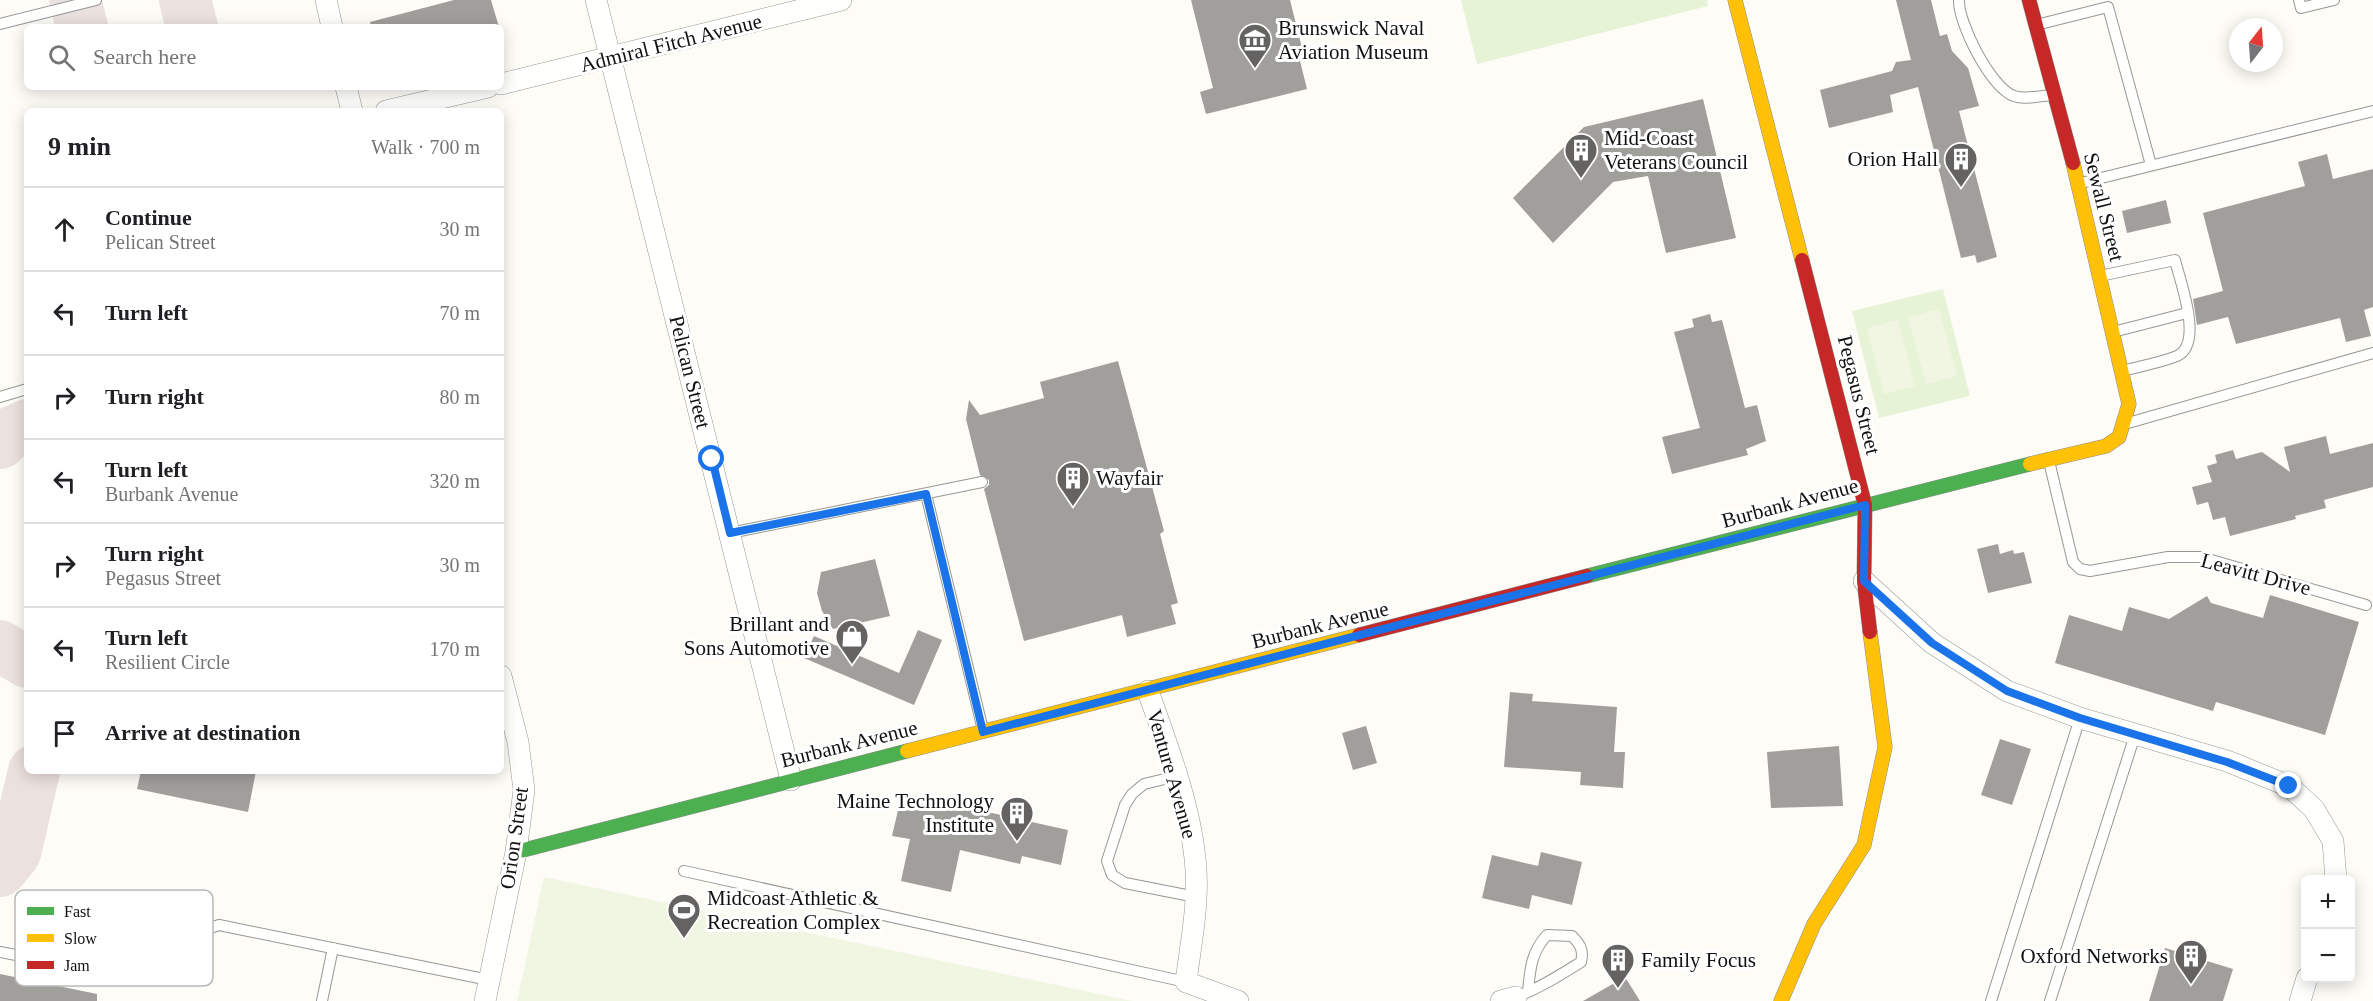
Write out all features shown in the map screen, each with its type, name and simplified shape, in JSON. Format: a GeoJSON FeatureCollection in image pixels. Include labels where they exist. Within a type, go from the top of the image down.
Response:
{"type":"FeatureCollection","features":[{"type":"Feature","properties":{"kind":"street"},"geometry":{"type":"LineString","coordinates":[[326,0],[331,24]]}},
{"type":"Feature","properties":{"kind":"street","name":"Pelican Street"},"geometry":{"type":"LineString","coordinates":[[596,0],[791,780]]}},
{"type":"Feature","properties":{"kind":"street","name":"Admiral Fitch Avenue"},"geometry":{"type":"LineString","coordinates":[[504,83],[841,0]]}},
{"type":"Feature","properties":{"kind":"street","name":"Pegasus Street"},"geometry":{"type":"LineString","coordinates":[[1735,0],[1865,505],[1864,581],[1885,747],[1863,845],[1814,924],[1781,1001]]}},
{"type":"Feature","properties":{"kind":"street","name":"Sewall Street"},"geometry":{"type":"LineString","coordinates":[[2029,0],[2078,183],[2122,372],[2129,404],[2124,425]]}},
{"type":"Feature","properties":{"kind":"street"},"geometry":{"type":"LineString","coordinates":[[347,90],[351,108]]}},
{"type":"Feature","properties":{"kind":"street"},"geometry":{"type":"LineString","coordinates":[[399,108],[475,90]]}},
{"type":"Feature","properties":{"kind":"street","name":"Burbank Avenue"},"geometry":{"type":"LineString","coordinates":[[516,852],[1865,505],[2106,446],[2119,437],[2124,425]]}},
{"type":"Feature","properties":{"kind":"street"},"geometry":{"type":"LineString","coordinates":[[1864,581],[1932,643],[2007,691],[2080,718],[2227,762],[2289,786],[2314,809],[2333,841],[2336,875]]}},
{"type":"Feature","properties":{"kind":"street","name":"Orion Street"},"geometry":{"type":"LineString","coordinates":[[485,1001],[516,852],[524,790],[518,742],[504,688]]}},
{"type":"Feature","properties":{"kind":"street","name":"Venture Avenue"},"geometry":{"type":"LineString","coordinates":[[1148,691],[1177,776],[1195,858],[1196,897],[1186,982]]}},
{"type":"Feature","properties":{"kind":"street"},"geometry":{"type":"LineString","coordinates":[[1186,982],[1238,1001]]}},
{"type":"Feature","properties":{"kind":"street"},"geometry":{"type":"LineString","coordinates":[[2300,1001],[2305,983]]}},
{"type":"Feature","properties":{"kind":"lane"},"geometry":{"type":"LineString","coordinates":[[0,24],[96,0]]}},
{"type":"Feature","properties":{"kind":"lane"},"geometry":{"type":"LineString","coordinates":[[1959,0],[1958,9],[1965,27],[1992,78],[2002,90],[2015,97],[2054,94]]}},
{"type":"Feature","properties":{"kind":"lane"},"geometry":{"type":"LineString","coordinates":[[2299,0],[2301,8],[2334,0]]}},
{"type":"Feature","properties":{"kind":"lane"},"geometry":{"type":"LineString","coordinates":[[2036,25],[2108,7],[2151,165]]}},
{"type":"Feature","properties":{"kind":"lane"},"geometry":{"type":"LineString","coordinates":[[2078,183],[2373,111]]}},
{"type":"Feature","properties":{"kind":"lane"},"geometry":{"type":"LineString","coordinates":[[2100,276],[2175,260],[2190,338],[2179,355],[2122,372]]}},
{"type":"Feature","properties":{"kind":"lane"},"geometry":{"type":"LineString","coordinates":[[2113,332],[2187,313]]}},
{"type":"Feature","properties":{"kind":"lane"},"geometry":{"type":"LineString","coordinates":[[2124,425],[2373,353]]}},
{"type":"Feature","properties":{"kind":"lane"},"geometry":{"type":"LineString","coordinates":[[0,397],[24,390]]}},
{"type":"Feature","properties":{"kind":"lane","name":"Leavitt Drive"},"geometry":{"type":"LineString","coordinates":[[2048,461],[2073,562],[2080,569],[2090,571],[2168,557],[2200,557],[2366,605]]}},
{"type":"Feature","properties":{"kind":"lane"},"geometry":{"type":"LineString","coordinates":[[730,533],[982,483]]}},
{"type":"Feature","properties":{"kind":"lane"},"geometry":{"type":"LineString","coordinates":[[926,494],[983,732]]}},
{"type":"Feature","properties":{"kind":"lane"},"geometry":{"type":"LineString","coordinates":[[1991,1001],[2080,718]]}},
{"type":"Feature","properties":{"kind":"lane"},"geometry":{"type":"LineString","coordinates":[[2050,1001],[2135,735]]}},
{"type":"Feature","properties":{"kind":"lane"},"geometry":{"type":"LineString","coordinates":[[1177,776],[1144,784],[1132,794],[1125,805],[1107,861],[1112,875],[1125,883],[1196,897]]}},
{"type":"Feature","properties":{"kind":"lane"},"geometry":{"type":"LineString","coordinates":[[684,871],[1186,982]]}},
{"type":"Feature","properties":{"kind":"lane"},"geometry":{"type":"LineString","coordinates":[[213,927],[219,925],[489,980]]}},
{"type":"Feature","properties":{"kind":"lane"},"geometry":{"type":"LineString","coordinates":[[1547,935],[1572,936],[1581,945],[1583,954],[1581,962],[1515,997],[1538,945],[1547,935]]}},
{"type":"Feature","properties":{"kind":"lane"},"geometry":{"type":"LineString","coordinates":[[322,1001],[333,948]]}},
{"type":"Feature","properties":{"kind":"lane"},"geometry":{"type":"LineString","coordinates":[[0,952],[15,955]]}},
{"type":"Feature","properties":{"kind":"green space"},"geometry":{"type":"Polygon","coordinates":[[[1461,0],[1707,0],[1708,6],[1477,64],[1461,0]]]}},
{"type":"Feature","properties":{"kind":"green space"},"geometry":{"type":"Polygon","coordinates":[[[1943,289],[1970,396],[1879,418],[1852,311],[1943,289]]]}},
{"type":"Feature","properties":{"kind":"green space"},"geometry":{"type":"Polygon","coordinates":[[[1939,309],[1957,376],[1926,384],[1908,317],[1939,309]]]}},
{"type":"Feature","properties":{"kind":"green space"},"geometry":{"type":"Polygon","coordinates":[[[1898,320],[1915,386],[1884,394],[1867,328],[1898,320]]]}},
{"type":"Feature","properties":{"kind":"green space","name":"Midcoast Athletic & Recreation Complex"},"geometry":{"type":"Polygon","coordinates":[[[544,877],[1132,1001],[517,1001],[544,877]]]}},
{"type":"Feature","properties":{"kind":"building"},"geometry":{"type":"Polygon","coordinates":[[[454,0],[491,0],[498,24],[370,24],[370,22],[454,0]]]}},
{"type":"Feature","properties":{"kind":"building","name":"Brunswick Naval Aviation Museum"},"geometry":{"type":"Polygon","coordinates":[[[1191,0],[1290,0],[1302,48],[1297,49],[1307,89],[1206,114],[1200,92],[1213,88],[1191,0]]]}},
{"type":"Feature","properties":{"kind":"building","name":"Orion Hall"},"geometry":{"type":"Polygon","coordinates":[[[1896,0],[1931,0],[1940,36],[1947,34],[1952,51],[1968,68],[1979,106],[1959,111],[1997,257],[1977,263],[1975,255],[1961,258],[1918,87],[1890,95],[1893,112],[1829,128],[1820,90],[1892,71],[1896,62],[1911,60],[1896,0]]]}},
{"type":"Feature","properties":{"kind":"building","name":"Mid-Coast Veterans Council"},"geometry":{"type":"Polygon","coordinates":[[[1703,99],[1736,238],[1666,253],[1648,176],[1613,182],[1553,243],[1513,198],[1584,127],[1703,99]]]}},
{"type":"Feature","properties":{"kind":"building"},"geometry":{"type":"Polygon","coordinates":[[[2327,154],[2333,179],[2373,169],[2373,307],[2364,310],[2371,336],[2346,342],[2340,318],[2236,344],[2228,317],[2197,325],[2193,299],[2223,291],[2203,213],[2305,186],[2298,162],[2327,154]]]}},
{"type":"Feature","properties":{"kind":"building"},"geometry":{"type":"Polygon","coordinates":[[[2166,200],[2171,223],[2127,233],[2122,211],[2166,200]]]}},
{"type":"Feature","properties":{"kind":"building"},"geometry":{"type":"Polygon","coordinates":[[[1710,314],[1712,322],[1722,320],[1745,408],[1757,405],[1766,441],[1746,449],[1748,455],[1672,474],[1662,437],[1700,428],[1674,332],[1694,327],[1692,319],[1710,314]]]}},
{"type":"Feature","properties":{"kind":"building","name":"Wayfair"},"geometry":{"type":"Polygon","coordinates":[[[1118,361],[1164,531],[1160,534],[1178,603],[1171,605],[1176,624],[1127,637],[1122,615],[1024,641],[984,489],[989,485],[989,480],[980,475],[966,419],[969,400],[980,415],[1044,398],[1040,382],[1118,361]]]}},
{"type":"Feature","properties":{"kind":"building"},"geometry":{"type":"Polygon","coordinates":[[[2326,436],[2330,454],[2373,443],[2373,487],[2324,500],[2326,508],[2295,516],[2296,519],[2230,536],[2225,517],[2213,520],[2208,502],[2197,505],[2192,487],[2212,482],[2207,466],[2217,463],[2215,455],[2233,450],[2236,459],[2262,452],[2290,472],[2284,447],[2326,436]]]}},
{"type":"Feature","properties":{"kind":"building"},"geometry":{"type":"Polygon","coordinates":[[[1998,544],[2000,554],[2013,550],[2014,554],[2024,552],[2032,583],[1988,593],[1977,549],[1998,544]]]}},
{"type":"Feature","properties":{"kind":"building"},"geometry":{"type":"Polygon","coordinates":[[[875,559],[890,616],[833,629],[822,611],[817,593],[821,572],[875,559]]]}},
{"type":"Feature","properties":{"kind":"building"},"geometry":{"type":"Polygon","coordinates":[[[2270,595],[2359,622],[2325,735],[2216,702],[2213,711],[2055,663],[2069,615],[2122,631],[2129,607],[2169,619],[2207,596],[2211,603],[2263,618],[2270,595]]]}},
{"type":"Feature","properties":{"kind":"building","name":"Brillant and Sons Automotive"},"geometry":{"type":"Polygon","coordinates":[[[918,630],[942,640],[914,705],[804,658],[814,636],[899,673],[918,630]]]}},
{"type":"Feature","properties":{"kind":"building"},"geometry":{"type":"Polygon","coordinates":[[[1510,692],[1533,694],[1532,701],[1617,707],[1614,752],[1625,752],[1623,788],[1580,785],[1581,772],[1504,767],[1510,692]]]}},
{"type":"Feature","properties":{"kind":"building"},"geometry":{"type":"Polygon","coordinates":[[[1366,726],[1377,763],[1353,770],[1342,733],[1366,726]]]}},
{"type":"Feature","properties":{"kind":"building"},"geometry":{"type":"Polygon","coordinates":[[[2000,739],[2031,749],[2012,805],[1981,795],[2000,739]]]}},
{"type":"Feature","properties":{"kind":"building"},"geometry":{"type":"Polygon","coordinates":[[[1839,746],[1843,806],[1771,808],[1767,752],[1839,746]]]}},
{"type":"Feature","properties":{"kind":"building"},"geometry":{"type":"Polygon","coordinates":[[[140,774],[255,774],[248,812],[137,789],[140,774]]]}},
{"type":"Feature","properties":{"kind":"building","name":"Maine Technology Institute"},"geometry":{"type":"Polygon","coordinates":[[[902,793],[1068,830],[1061,865],[1022,856],[1020,864],[960,850],[951,892],[901,881],[910,839],[892,836],[902,793]]]}},
{"type":"Feature","properties":{"kind":"building"},"geometry":{"type":"Polygon","coordinates":[[[1541,852],[1582,862],[1572,905],[1532,895],[1529,909],[1482,898],[1492,855],[1538,866],[1541,852]]]}},
{"type":"Feature","properties":{"kind":"building","name":"Oxford Networks"},"geometry":{"type":"Polygon","coordinates":[[[2165,948],[2233,969],[2223,1001],[2149,1001],[2165,948]]]}},
{"type":"Feature","properties":{"kind":"building"},"geometry":{"type":"Polygon","coordinates":[[[0,974],[15,977],[15,986],[58,986],[97,994],[97,1001],[0,1001],[0,974]]]}},
{"type":"Feature","properties":{"kind":"building","name":"Family Focus"},"geometry":{"type":"Polygon","coordinates":[[[1625,977],[1640,1001],[1583,1001],[1625,977]]]}},
{"type":"Feature","properties":{"kind":"taxiway"},"geometry":{"type":"LineString","coordinates":[[75,0],[81,24]]}},
{"type":"Feature","properties":{"kind":"taxiway"},"geometry":{"type":"LineString","coordinates":[[185,0],[191,24]]}},
{"type":"Feature","properties":{"kind":"taxiway"},"geometry":{"type":"LineString","coordinates":[[0,443],[12,432],[24,426]]}},
{"type":"Feature","properties":{"kind":"taxiway"},"geometry":{"type":"LineString","coordinates":[[0,646],[24,660]]}},
{"type":"Feature","properties":{"kind":"taxiway"},"geometry":{"type":"LineString","coordinates":[[0,871],[15,853],[33,774]]}},
{"type":"Feature","properties":{"kind":"traffic: fast"},"geometry":{"type":"LineString","coordinates":[[1587,576],[2030,464]]}},
{"type":"Feature","properties":{"kind":"traffic: fast"},"geometry":{"type":"LineString","coordinates":[[516,852],[907,751]]}},
{"type":"Feature","properties":{"kind":"traffic: slow"},"geometry":{"type":"LineString","coordinates":[[1735,0],[1802,260]]}},
{"type":"Feature","properties":{"kind":"traffic: slow"},"geometry":{"type":"LineString","coordinates":[[2030,464],[2106,446],[2119,437],[2129,404],[2073,163]]}},
{"type":"Feature","properties":{"kind":"traffic: slow"},"geometry":{"type":"LineString","coordinates":[[1781,1001],[1814,924],[1864,845],[1885,747],[1870,632]]}},
{"type":"Feature","properties":{"kind":"traffic: slow"},"geometry":{"type":"LineString","coordinates":[[907,751],[1359,635]]}},
{"type":"Feature","properties":{"kind":"traffic: jam"},"geometry":{"type":"LineString","coordinates":[[2029,0],[2073,163]]}},
{"type":"Feature","properties":{"kind":"traffic: jam"},"geometry":{"type":"LineString","coordinates":[[1802,260],[1865,505],[1864,581],[1870,632]]}},
{"type":"Feature","properties":{"kind":"traffic: jam"},"geometry":{"type":"LineString","coordinates":[[1359,635],[1587,576]]}},
{"type":"Feature","properties":{"kind":"place","name":"Brunswick Naval Aviation Museum"},"geometry":{"type":"Point","coordinates":[1255,69]}},
{"type":"Feature","properties":{"kind":"place","name":"Mid-Coast Veterans Council"},"geometry":{"type":"Point","coordinates":[1581,179]}},
{"type":"Feature","properties":{"kind":"place","name":"Orion Hall"},"geometry":{"type":"Point","coordinates":[1961,188]}},
{"type":"Feature","properties":{"kind":"place","name":"Wayfair"},"geometry":{"type":"Point","coordinates":[1073,507]}},
{"type":"Feature","properties":{"kind":"place","name":"Brillant and Sons Automotive"},"geometry":{"type":"Point","coordinates":[852,665]}},
{"type":"Feature","properties":{"kind":"place","name":"Maine Technology Institute"},"geometry":{"type":"Point","coordinates":[1017,842]}},
{"type":"Feature","properties":{"kind":"place","name":"Midcoast Athletic & Recreation Complex"},"geometry":{"type":"Point","coordinates":[684,939]}},
{"type":"Feature","properties":{"kind":"place","name":"Oxford Networks"},"geometry":{"type":"Point","coordinates":[2191,985]}},
{"type":"Feature","properties":{"kind":"place","name":"Family Focus"},"geometry":{"type":"Point","coordinates":[1618,989]}},
{"type":"Feature","properties":{"kind":"route"},"geometry":{"type":"LineString","coordinates":[[712,459],[730,533],[926,494],[983,732],[1865,505],[1864,581],[1932,643],[2007,691],[2080,718],[2227,762],[2289,786]]}}]}
